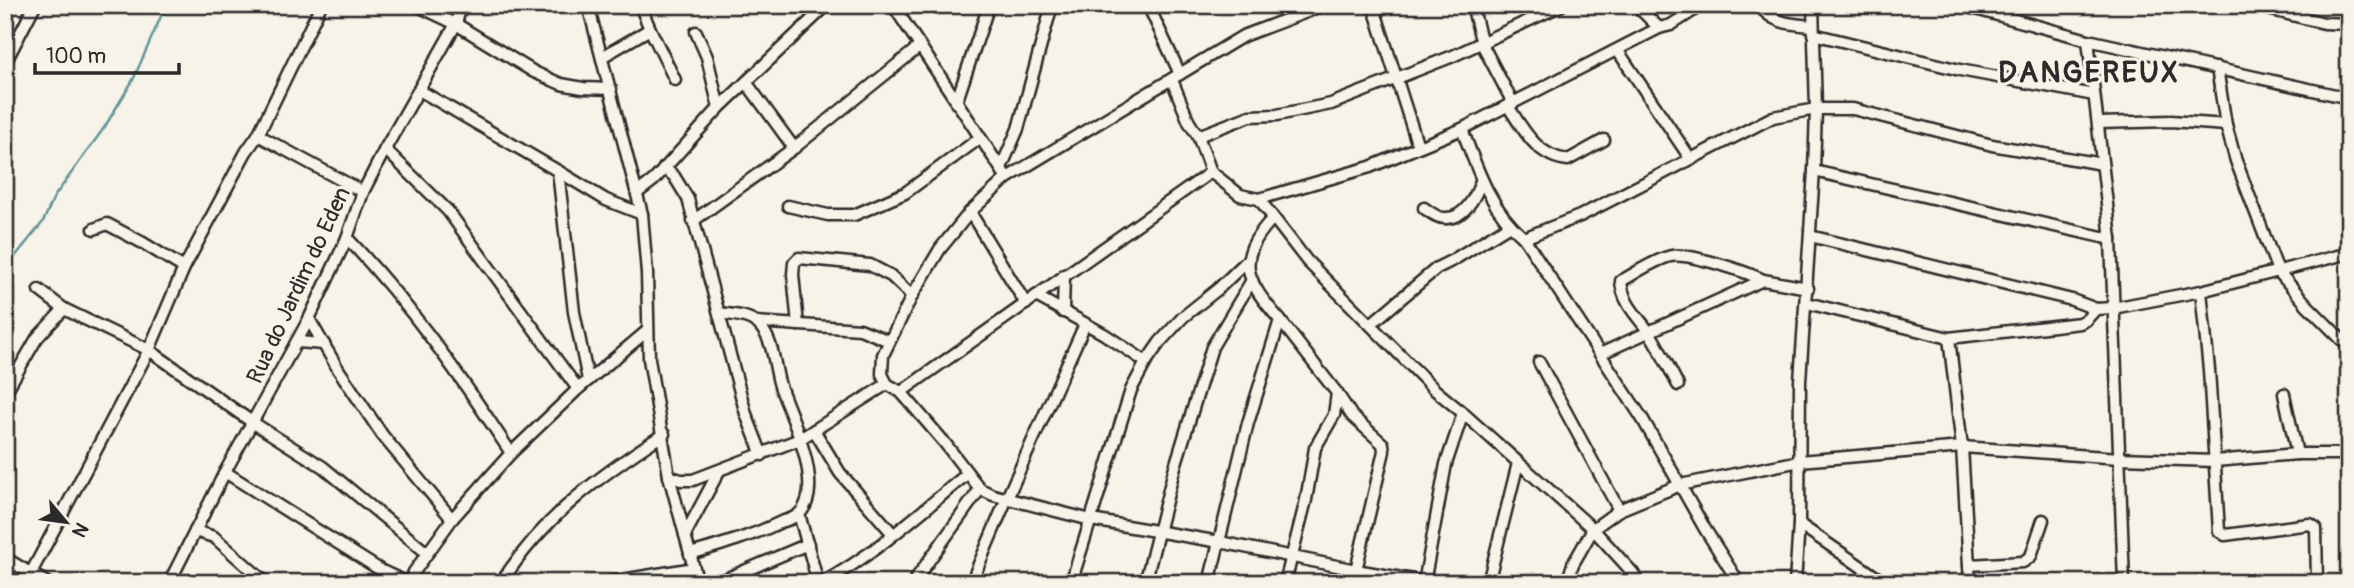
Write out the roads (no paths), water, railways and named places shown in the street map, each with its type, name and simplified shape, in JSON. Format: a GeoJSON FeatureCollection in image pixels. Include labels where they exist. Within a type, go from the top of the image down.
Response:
{"type":"FeatureCollection","features":[{"type":"Feature","properties":{"kind":"street"},"geometry":{"type":"LineString","coordinates":[[5,63],[35,5]]}},
{"type":"Feature","properties":{"kind":"street"},"geometry":{"type":"LineString","coordinates":[[31,573],[149,350],[184,268],[246,152],[258,135],[321,5]]}},
{"type":"Feature","properties":{"kind":"street"},"geometry":{"type":"LineString","coordinates":[[416,5],[456,24],[534,72],[561,84],[611,89]]}},
{"type":"Feature","properties":{"kind":"street","name":"Rua do Jardim do Eden"},"geometry":{"type":"LineString","coordinates":[[169,583],[225,472],[309,319],[347,238],[363,192],[456,24],[461,5]]}},
{"type":"Feature","properties":{"kind":"street"},"geometry":{"type":"LineString","coordinates":[[587,5],[642,214],[647,273],[649,359],[664,434],[669,476],[698,583]]}},
{"type":"Feature","properties":{"kind":"street"},"geometry":{"type":"LineString","coordinates":[[640,5],[676,80]]}},
{"type":"Feature","properties":{"kind":"street"},"geometry":{"type":"LineString","coordinates":[[637,193],[654,180],[719,108],[827,5]]}},
{"type":"Feature","properties":{"kind":"street"},"geometry":{"type":"LineString","coordinates":[[956,103],[989,5]]}},
{"type":"Feature","properties":{"kind":"street"},"geometry":{"type":"LineString","coordinates":[[1001,167],[1018,129],[1052,5]]}},
{"type":"Feature","properties":{"kind":"street"},"geometry":{"type":"LineString","coordinates":[[1148,5],[1176,77],[1189,122],[1198,136],[1211,172],[1240,195],[1259,199],[1370,167],[1462,130],[1659,28],[1671,25],[1702,5]]}},
{"type":"Feature","properties":{"kind":"street"},"geometry":{"type":"LineString","coordinates":[[1325,5],[1243,36],[1007,177],[971,212],[940,249],[889,341],[883,355],[881,374],[887,384],[901,392],[980,489],[1091,520],[1430,583]]}},
{"type":"Feature","properties":{"kind":"street"},"geometry":{"type":"LineString","coordinates":[[1373,5],[1418,146]]}},
{"type":"Feature","properties":{"kind":"street"},"geometry":{"type":"LineString","coordinates":[[1472,5],[1482,44],[1535,146],[1552,156],[1568,160],[1604,140]]}},
{"type":"Feature","properties":{"kind":"street"},"geometry":{"type":"LineString","coordinates":[[1198,136],[1250,116],[1276,115],[1331,104],[1482,44],[1562,5]]}},
{"type":"Feature","properties":{"kind":"street"},"geometry":{"type":"LineString","coordinates":[[1636,5],[1659,28]]}},
{"type":"Feature","properties":{"kind":"street"},"geometry":{"type":"LineString","coordinates":[[1759,5],[1776,21],[1960,71],[2094,95]]}},
{"type":"Feature","properties":{"kind":"street"},"geometry":{"type":"LineString","coordinates":[[1795,583],[1799,524],[1800,381],[1814,171],[1813,5]]}},
{"type":"Feature","properties":{"kind":"street"},"geometry":{"type":"LineString","coordinates":[[1961,5],[2088,40],[2349,98]]}},
{"type":"Feature","properties":{"kind":"street"},"geometry":{"type":"LineString","coordinates":[[2252,5],[2324,23],[2349,24]]}},
{"type":"Feature","properties":{"kind":"street"},"geometry":{"type":"LineString","coordinates":[[898,7],[919,47],[1007,177]]}},
{"type":"Feature","properties":{"kind":"street"},"geometry":{"type":"LineString","coordinates":[[602,57],[650,29]]}},
{"type":"Feature","properties":{"kind":"street"},"geometry":{"type":"LineString","coordinates":[[696,32],[707,57],[719,108]]}},
{"type":"Feature","properties":{"kind":"street"},"geometry":{"type":"LineString","coordinates":[[2088,40],[2110,239],[2124,583]]}},
{"type":"Feature","properties":{"kind":"street"},"geometry":{"type":"LineString","coordinates":[[693,221],[794,148],[919,47]]}},
{"type":"Feature","properties":{"kind":"street"},"geometry":{"type":"LineString","coordinates":[[1618,51],[1690,158]]}},
{"type":"Feature","properties":{"kind":"street"},"geometry":{"type":"LineString","coordinates":[[2217,68],[2226,125],[2236,161],[2278,271],[2349,347]]}},
{"type":"Feature","properties":{"kind":"street"},"geometry":{"type":"LineString","coordinates":[[746,82],[794,148]]}},
{"type":"Feature","properties":{"kind":"street"},"geometry":{"type":"LineString","coordinates":[[419,90],[606,200],[642,214]]}},
{"type":"Feature","properties":{"kind":"street"},"geometry":{"type":"LineString","coordinates":[[1524,239],[1580,216],[1773,117],[1815,109],[1853,109],[1992,145],[2102,164]]}},
{"type":"Feature","properties":{"kind":"street"},"geometry":{"type":"LineString","coordinates":[[2099,123],[2171,121],[2226,125]]}},
{"type":"Feature","properties":{"kind":"street"},"geometry":{"type":"LineString","coordinates":[[1462,130],[1481,181],[1508,226],[1524,239],[1642,418],[1704,529],[1739,583]]}},
{"type":"Feature","properties":{"kind":"street"},"geometry":{"type":"LineString","coordinates":[[258,135],[363,192]]}},
{"type":"Feature","properties":{"kind":"street"},"geometry":{"type":"LineString","coordinates":[[789,206],[828,215],[854,215],[905,192],[980,138]]}},
{"type":"Feature","properties":{"kind":"street"},"geometry":{"type":"LineString","coordinates":[[385,149],[449,211],[578,389]]}},
{"type":"Feature","properties":{"kind":"street"},"geometry":{"type":"LineString","coordinates":[[664,168],[674,176],[688,199],[746,414],[762,455]]}},
{"type":"Feature","properties":{"kind":"street"},"geometry":{"type":"LineString","coordinates":[[558,171],[574,312],[588,380]]}},
{"type":"Feature","properties":{"kind":"street"},"geometry":{"type":"LineString","coordinates":[[1814,171],[2110,239]]}},
{"type":"Feature","properties":{"kind":"street"},"geometry":{"type":"LineString","coordinates":[[901,392],[1211,172]]}},
{"type":"Feature","properties":{"kind":"street"},"geometry":{"type":"LineString","coordinates":[[1471,204],[1481,181]]}},
{"type":"Feature","properties":{"kind":"street"},"geometry":{"type":"LineString","coordinates":[[1259,199],[1307,261],[1434,390],[1463,412],[1593,529],[1639,583]]}},
{"type":"Feature","properties":{"kind":"street"},"geometry":{"type":"LineString","coordinates":[[1424,208],[1447,219],[1471,204],[1493,200]]}},
{"type":"Feature","properties":{"kind":"street"},"geometry":{"type":"LineString","coordinates":[[971,212],[1026,304]]}},
{"type":"Feature","properties":{"kind":"street"},"geometry":{"type":"LineString","coordinates":[[1272,219],[1250,247],[1248,270],[1252,280],[1264,302],[1352,415],[1383,444],[1384,451],[1353,583]]}},
{"type":"Feature","properties":{"kind":"street"},"geometry":{"type":"LineString","coordinates":[[94,229],[107,225],[144,243],[184,268]]}},
{"type":"Feature","properties":{"kind":"street"},"geometry":{"type":"LineString","coordinates":[[1371,324],[1437,268],[1508,226]]}},
{"type":"Feature","properties":{"kind":"street"},"geometry":{"type":"LineString","coordinates":[[1810,236],[2072,300],[2096,309],[2201,291],[2349,253]]}},
{"type":"Feature","properties":{"kind":"street"},"geometry":{"type":"LineString","coordinates":[[347,238],[411,310],[453,366],[511,453]]}},
{"type":"Feature","properties":{"kind":"street"},"geometry":{"type":"LineString","coordinates":[[1678,385],[1649,332],[1633,314],[1622,290],[1621,281],[1664,259],[1679,255],[1745,271],[1763,280],[1808,288]]}},
{"type":"Feature","properties":{"kind":"street"},"geometry":{"type":"LineString","coordinates":[[798,325],[793,274],[794,262],[799,258],[870,265],[891,276],[912,296]]}},
{"type":"Feature","properties":{"kind":"street"},"geometry":{"type":"LineString","coordinates":[[1071,583],[1131,390],[1146,362],[1183,317],[1248,260]]}},
{"type":"Feature","properties":{"kind":"street"},"geometry":{"type":"LineString","coordinates":[[1063,312],[1064,275]]}},
{"type":"Feature","properties":{"kind":"street"},"geometry":{"type":"LineString","coordinates":[[1145,583],[1174,470],[1212,347],[1252,280]]}},
{"type":"Feature","properties":{"kind":"street"},"geometry":{"type":"LineString","coordinates":[[1600,354],[1763,280]]}},
{"type":"Feature","properties":{"kind":"street"},"geometry":{"type":"LineString","coordinates":[[39,290],[64,309],[149,350],[323,467],[427,553]]}},
{"type":"Feature","properties":{"kind":"street"},"geometry":{"type":"LineString","coordinates":[[2201,291],[2218,529],[2221,534],[2314,525],[2317,583]]}},
{"type":"Feature","properties":{"kind":"street"},"geometry":{"type":"LineString","coordinates":[[1036,296],[1146,362]]}},
{"type":"Feature","properties":{"kind":"street"},"geometry":{"type":"LineString","coordinates":[[1807,303],[1949,338],[2080,323],[2096,309]]}},
{"type":"Feature","properties":{"kind":"street"},"geometry":{"type":"LineString","coordinates":[[5,393],[37,338],[64,309]]}},
{"type":"Feature","properties":{"kind":"street"},"geometry":{"type":"LineString","coordinates":[[690,554],[758,533],[799,514],[809,489],[800,439],[779,384],[772,351],[764,331],[743,316],[719,313]]}},
{"type":"Feature","properties":{"kind":"street"},"geometry":{"type":"LineString","coordinates":[[309,319],[383,436],[452,519]]}},
{"type":"Feature","properties":{"kind":"street"},"geometry":{"type":"LineString","coordinates":[[1209,583],[1248,423],[1280,320]]}},
{"type":"Feature","properties":{"kind":"street"},"geometry":{"type":"LineString","coordinates":[[755,322],[860,329],[889,341]]}},
{"type":"Feature","properties":{"kind":"street"},"geometry":{"type":"LineString","coordinates":[[971,583],[1085,324]]}},
{"type":"Feature","properties":{"kind":"street"},"geometry":{"type":"LineString","coordinates":[[225,472],[382,571],[409,583],[452,519],[511,453],[588,380],[647,331]]}},
{"type":"Feature","properties":{"kind":"street"},"geometry":{"type":"LineString","coordinates":[[1949,338],[1962,447],[1970,583]]}},
{"type":"Feature","properties":{"kind":"street"},"geometry":{"type":"LineString","coordinates":[[297,342],[324,344]]}},
{"type":"Feature","properties":{"kind":"street"},"geometry":{"type":"LineString","coordinates":[[1539,362],[1619,510]]}},
{"type":"Feature","properties":{"kind":"street"},"geometry":{"type":"LineString","coordinates":[[669,476],[681,481],[693,480],[800,439],[887,384]]}},
{"type":"Feature","properties":{"kind":"street"},"geometry":{"type":"LineString","coordinates":[[1285,583],[1306,500],[1315,448],[1334,415],[1337,393]]}},
{"type":"Feature","properties":{"kind":"street"},"geometry":{"type":"LineString","coordinates":[[2284,394],[2297,454]]}},
{"type":"Feature","properties":{"kind":"street"},"geometry":{"type":"LineString","coordinates":[[1424,582],[1446,464],[1463,412]]}},
{"type":"Feature","properties":{"kind":"street"},"geometry":{"type":"LineString","coordinates":[[814,430],[852,488],[893,534]]}},
{"type":"Feature","properties":{"kind":"street"},"geometry":{"type":"LineString","coordinates":[[501,583],[558,511],[618,463],[664,434]]}},
{"type":"Feature","properties":{"kind":"street"},"geometry":{"type":"LineString","coordinates":[[1567,583],[1573,564],[1593,529],[1619,510],[1680,485],[1800,461],[1962,447],[2120,458],[2215,461],[2297,454],[2349,454]]}},
{"type":"Feature","properties":{"kind":"street"},"geometry":{"type":"LineString","coordinates":[[1488,583],[1518,463]]}},
{"type":"Feature","properties":{"kind":"street"},"geometry":{"type":"LineString","coordinates":[[685,536],[719,471]]}},
{"type":"Feature","properties":{"kind":"street"},"geometry":{"type":"LineString","coordinates":[[799,514],[820,583],[843,572],[967,474]]}},
{"type":"Feature","properties":{"kind":"street"},"geometry":{"type":"LineString","coordinates":[[913,583],[980,489]]}},
{"type":"Feature","properties":{"kind":"street"},"geometry":{"type":"LineString","coordinates":[[1969,565],[2023,562],[2031,556],[2043,520]]}},
{"type":"Feature","properties":{"kind":"street"},"geometry":{"type":"LineString","coordinates":[[1799,524],[1885,583]]}},
{"type":"Feature","properties":{"kind":"street"},"geometry":{"type":"LineString","coordinates":[[195,531],[214,537],[266,583]]}},
{"type":"Feature","properties":{"kind":"street"},"geometry":{"type":"LineString","coordinates":[[716,583],[808,544]]}},
{"type":"Feature","properties":{"kind":"street"},"geometry":{"type":"LineString","coordinates":[[5,558],[47,583]]}},
{"type":"Feature","properties":{"kind":"street"},"geometry":{"type":"LineString","coordinates":[[604,583],[694,568]]}},
{"type":"Feature","properties":{"kind":"waterway"},"geometry":{"type":"LineString","coordinates":[[5,269],[43,222],[54,197],[104,128],[133,80],[166,5]]}},
{"type":"Feature","properties":{"kind":"district","name":"DANGEREUX"},"geometry":{"type":"Point","coordinates":[2089,72]}}]}
